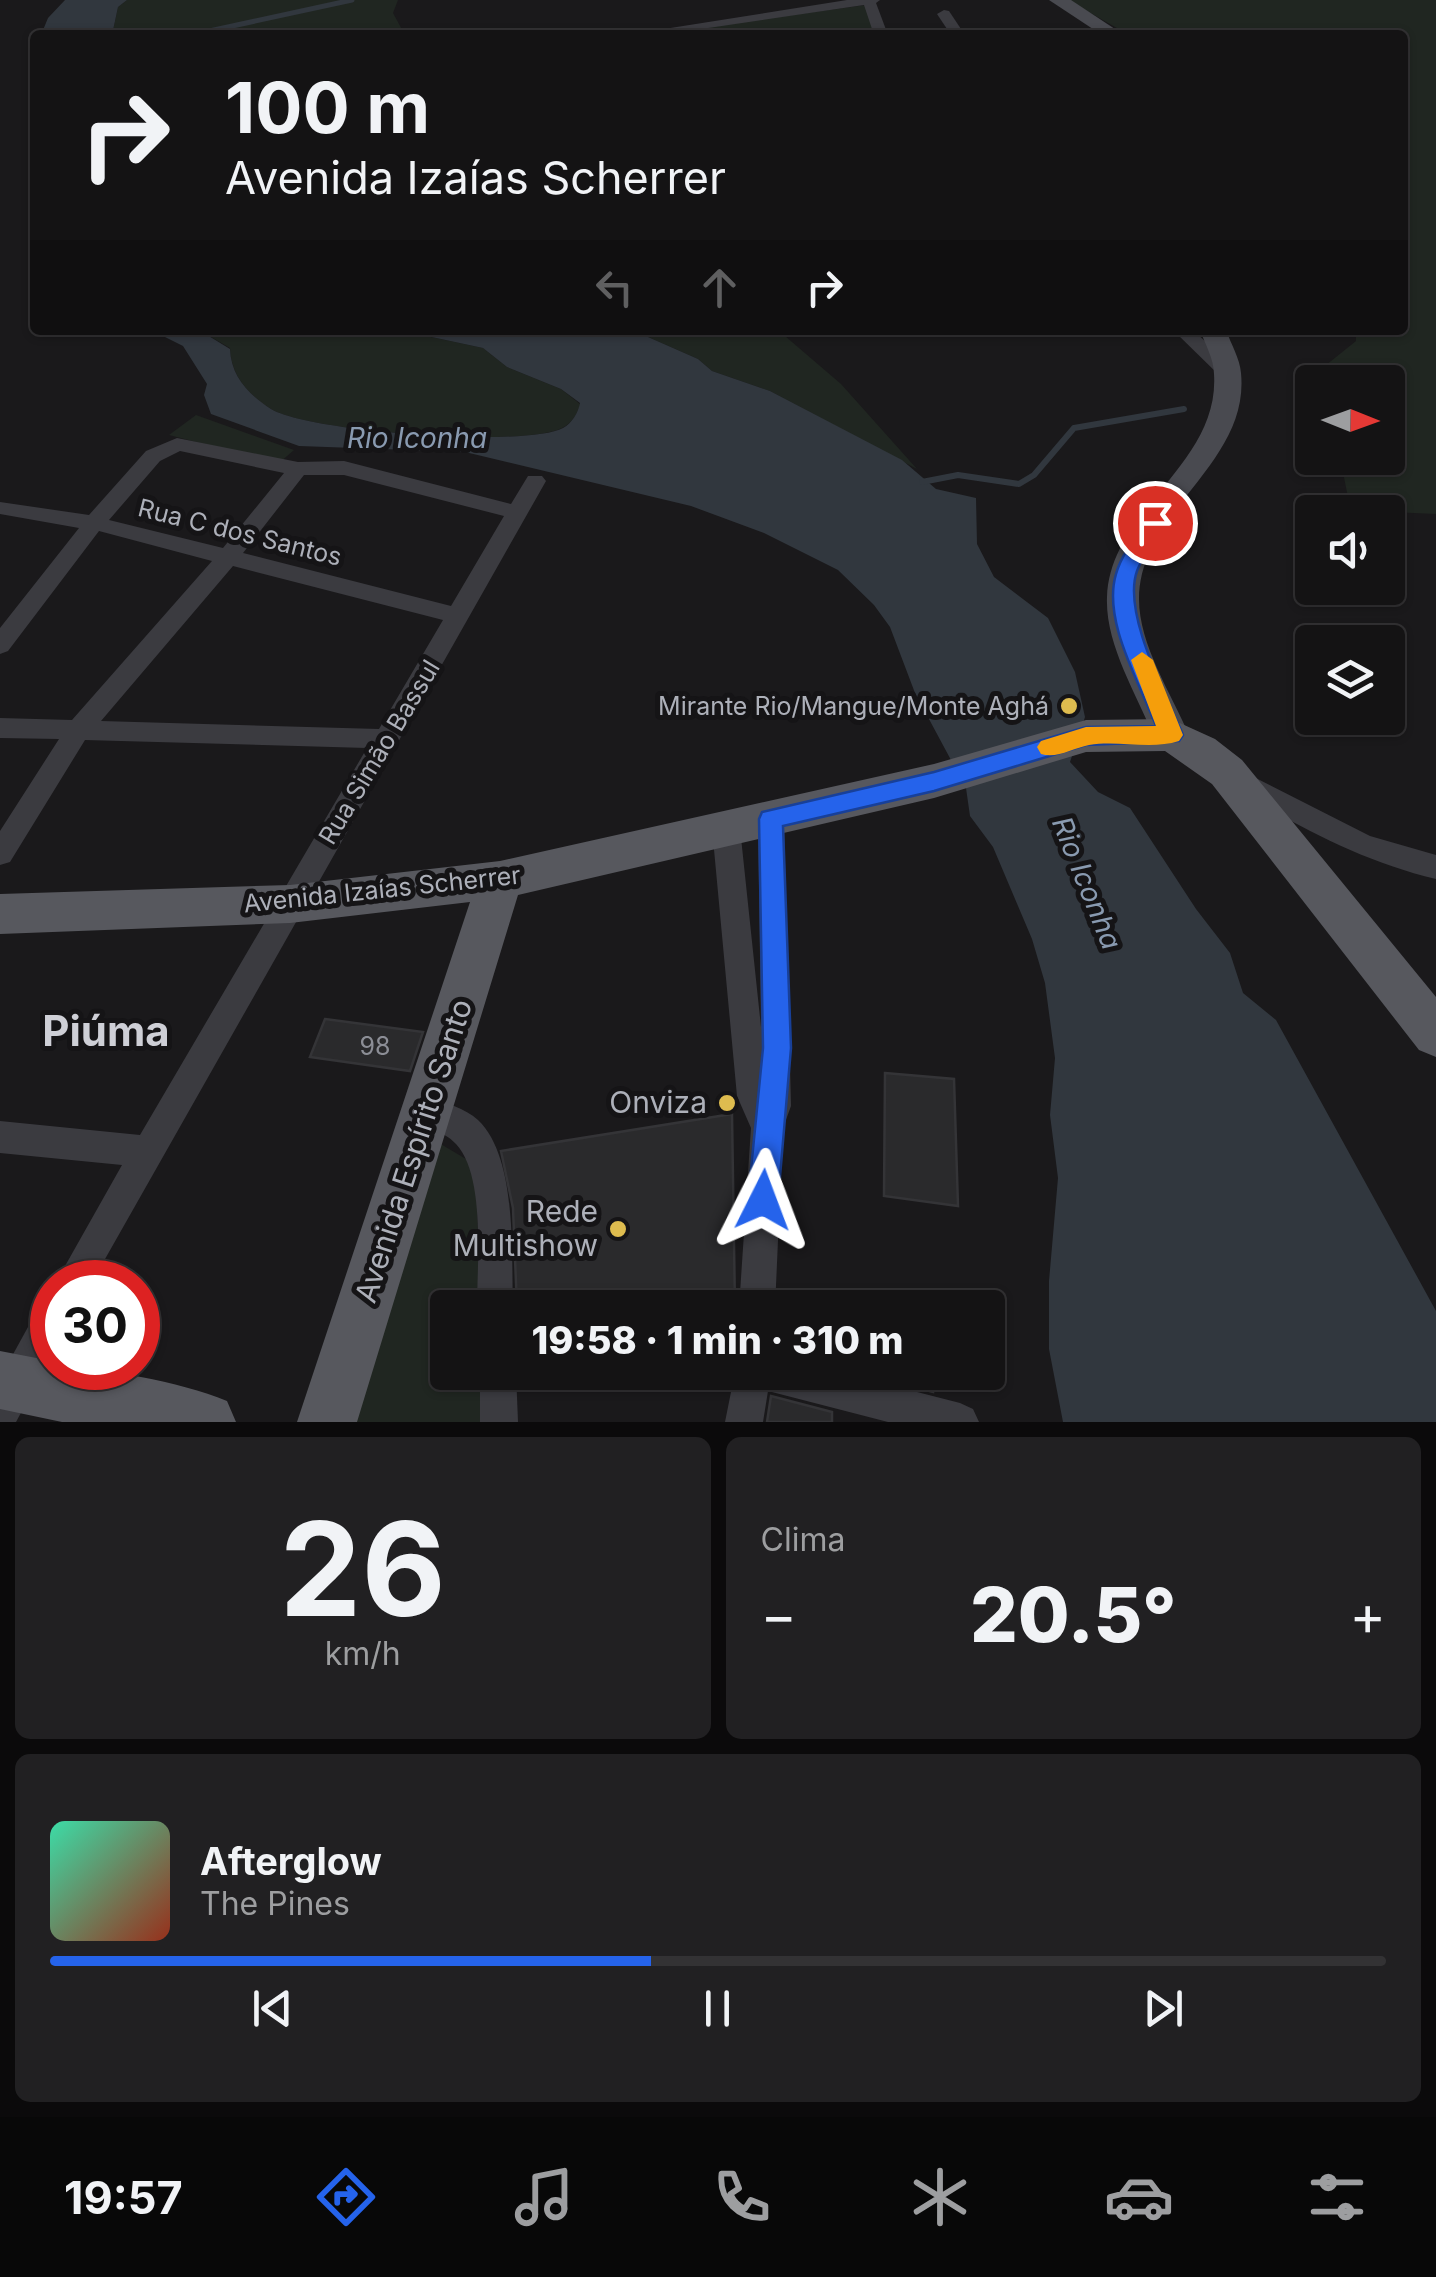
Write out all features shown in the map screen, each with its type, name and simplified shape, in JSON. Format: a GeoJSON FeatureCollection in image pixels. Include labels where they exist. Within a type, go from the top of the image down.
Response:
{"type":"FeatureCollection","features":[{"type":"Feature","properties":{"kind":"main road","name":"Avenida Izaías Scherrer"},"geometry":{"type":"LineString","coordinates":[[0,914],[290,904],[500,880],[934,781],[1086,736],[1171,735]]}},
{"type":"Feature","properties":{"kind":"main road"},"geometry":{"type":"LineString","coordinates":[[1171,735],[1200,750],[1227,772],[1422,998],[1436,1034]]}},
{"type":"Feature","properties":{"kind":"main road","name":"Avenida Espírito Santo"},"geometry":{"type":"LineString","coordinates":[[327,1422],[500,880]]}},
{"type":"Feature","properties":{"kind":"main road"},"geometry":{"type":"LineString","coordinates":[[6,1393],[206,1422]]}},
{"type":"Feature","properties":{"kind":"street"},"geometry":{"type":"LineString","coordinates":[[1058,0],[1107,30]]}},
{"type":"Feature","properties":{"kind":"street"},"geometry":{"type":"LineString","coordinates":[[695,30],[797,17],[871,1],[880,30]]}},
{"type":"Feature","properties":{"kind":"street"},"geometry":{"type":"LineString","coordinates":[[944,14],[955,30]]}},
{"type":"Feature","properties":{"kind":"street"},"geometry":{"type":"LineString","coordinates":[[1187,335],[1228,374]]}},
{"type":"Feature","properties":{"kind":"street"},"geometry":{"type":"LineString","coordinates":[[1171,735],[1129,628],[1123,598],[1126,571],[1137,548],[1208,449],[1224,411],[1228,374],[1214,335]]}},
{"type":"Feature","properties":{"kind":"street"},"geometry":{"type":"LineString","coordinates":[[0,645],[94,522],[163,448],[195,445],[298,468],[344,468],[516,512]]}},
{"type":"Feature","properties":{"kind":"street"},"geometry":{"type":"LineString","coordinates":[[0,854],[76,733],[228,557],[298,468]]}},
{"type":"Feature","properties":{"kind":"street","name":"Rua Simão Bassul"},"geometry":{"type":"LineString","coordinates":[[86,1260],[535,481]]}},
{"type":"Feature","properties":{"kind":"street","name":"Rua C dos Santos"},"geometry":{"type":"LineString","coordinates":[[5,508],[94,522],[460,616]]}},
{"type":"Feature","properties":{"kind":"street"},"geometry":{"type":"LineString","coordinates":[[0,728],[386,739]]}},
{"type":"Feature","properties":{"kind":"street"},"geometry":{"type":"LineString","coordinates":[[1227,772],[1323,827],[1391,856],[1436,867]]}},
{"type":"Feature","properties":{"kind":"street"},"geometry":{"type":"LineString","coordinates":[[758,1290],[768,1128],[753,1096],[763,1048],[771,819]]}},
{"type":"Feature","properties":{"kind":"street"},"geometry":{"type":"LineString","coordinates":[[726,828],[763,1048]]}},
{"type":"Feature","properties":{"kind":"street"},"geometry":{"type":"LineString","coordinates":[[428,1112],[461,1127],[478,1149],[491,1205],[494,1290]]}},
{"type":"Feature","properties":{"kind":"street"},"geometry":{"type":"LineString","coordinates":[[0,1137],[146,1152]]}},
{"type":"Feature","properties":{"kind":"street"},"geometry":{"type":"LineString","coordinates":[[6,1393],[30,1355]]}},
{"type":"Feature","properties":{"kind":"street"},"geometry":{"type":"LineString","coordinates":[[498,1390],[499,1422]]}},
{"type":"Feature","properties":{"kind":"street"},"geometry":{"type":"LineString","coordinates":[[744,1422],[750,1390]]}},
{"type":"Feature","properties":{"kind":"street"},"geometry":{"type":"LineString","coordinates":[[836,1390],[960,1422]]}},
{"type":"Feature","properties":{"kind":"shaded area"},"geometry":{"type":"Polygon","coordinates":[[[127,0],[398,0],[393,13],[402,30],[113,30],[118,7],[127,0]]]}},
{"type":"Feature","properties":{"kind":"shaded area"},"geometry":{"type":"Polygon","coordinates":[[[1068,0],[1436,0],[1436,514],[1405,513],[1405,495],[1348,495],[1343,475],[1405,475],[1405,365],[1326,365],[1356,341],[1356,335],[1408,335],[1408,30],[1120,30],[1068,0]]]}},
{"type":"Feature","properties":{"kind":"shaded area"},"geometry":{"type":"Polygon","coordinates":[[[866,5],[881,30],[682,30],[866,5]]]}},
{"type":"Feature","properties":{"kind":"shaded area"},"geometry":{"type":"Polygon","coordinates":[[[208,335],[422,335],[483,348],[507,367],[561,389],[580,404],[574,418],[562,428],[506,437],[417,435],[327,424],[293,417],[263,403],[237,376],[230,348],[208,335]]]}},
{"type":"Feature","properties":{"kind":"shaded area"},"geometry":{"type":"Polygon","coordinates":[[[640,335],[784,335],[841,384],[917,469],[770,391],[712,371],[698,359],[640,335]]]}},
{"type":"Feature","properties":{"kind":"shaded area"},"geometry":{"type":"Polygon","coordinates":[[[196,415],[294,450],[279,463],[169,435],[196,415]]]}},
{"type":"Feature","properties":{"kind":"shaded area"},"geometry":{"type":"Polygon","coordinates":[[[439,1143],[476,1165],[480,1290],[430,1290],[430,1390],[483,1390],[484,1422],[351,1422],[439,1143]]]}},
{"type":"Feature","properties":{"kind":"water"},"geometry":{"type":"Polygon","coordinates":[[[65,0],[127,0],[118,7],[113,30],[43,30],[48,18],[65,0]]]}},
{"type":"Feature","properties":{"kind":"water","name":"Rio Iconha"},"geometry":{"type":"Polygon","coordinates":[[[207,335],[230,349],[237,376],[248,391],[271,409],[293,417],[417,435],[507,437],[563,428],[580,403],[561,389],[507,367],[483,348],[422,335],[639,335],[698,359],[712,371],[770,391],[902,460],[936,489],[976,498],[977,544],[994,577],[1048,618],[1075,672],[1085,717],[1070,762],[1098,792],[1130,808],[1196,909],[1230,953],[1243,993],[1276,1020],[1436,1311],[1436,1422],[1063,1422],[1049,1349],[1049,1281],[1058,1178],[1050,1115],[1055,1058],[1045,983],[1032,939],[993,847],[970,816],[966,788],[915,693],[890,627],[874,605],[838,570],[764,533],[691,506],[465,452],[299,446],[211,414],[204,395],[207,384],[183,346],[163,336],[207,335]]]}},
{"type":"Feature","properties":{"kind":"building"},"geometry":{"type":"Polygon","coordinates":[[[325,1019],[423,1032],[410,1071],[310,1057],[325,1019]]]}},
{"type":"Feature","properties":{"kind":"building"},"geometry":{"type":"Polygon","coordinates":[[[885,1073],[954,1079],[958,1206],[884,1196],[885,1073]]]}},
{"type":"Feature","properties":{"kind":"building","name":"Rede Multishow"},"geometry":{"type":"Polygon","coordinates":[[[732,1114],[735,1290],[516,1290],[513,1208],[501,1151],[732,1114]]]}},
{"type":"Feature","properties":{"kind":"building"},"geometry":{"type":"Polygon","coordinates":[[[771,1396],[832,1412],[832,1422],[767,1422],[771,1396]]]}},
{"type":"Feature","properties":{"kind":"waterway"},"geometry":{"type":"LineString","coordinates":[[214,30],[352,0]]}},
{"type":"Feature","properties":{"kind":"waterway"},"geometry":{"type":"LineString","coordinates":[[922,482],[958,475],[1019,484],[1034,475],[1074,428],[1184,409]]}},
{"type":"Feature","properties":{"kind":"slow traffic"},"geometry":{"type":"LineString","coordinates":[[1049,747],[1086,736],[1171,735],[1142,660]]}},
{"type":"Feature","properties":{"kind":"place","name":"Mirante Rio/Mangue/Monte Aghá"},"geometry":{"type":"Point","coordinates":[1069,706]}},
{"type":"Feature","properties":{"kind":"place","name":"Onviza"},"geometry":{"type":"Point","coordinates":[727,1103]}},
{"type":"Feature","properties":{"kind":"place","name":"Rede Multishow"},"geometry":{"type":"Point","coordinates":[618,1229]}},
{"type":"Feature","properties":{"kind":"district","name":"Piúma"},"geometry":{"type":"Point","coordinates":[106,1031]}},
{"type":"Feature","properties":{"kind":"route"},"geometry":{"type":"LineString","coordinates":[[763,1200],[768,1128],[775,1106],[777,1048],[771,819],[934,781],[1086,736],[1171,735],[1129,628],[1123,598],[1126,571],[1155,523]]}}]}
